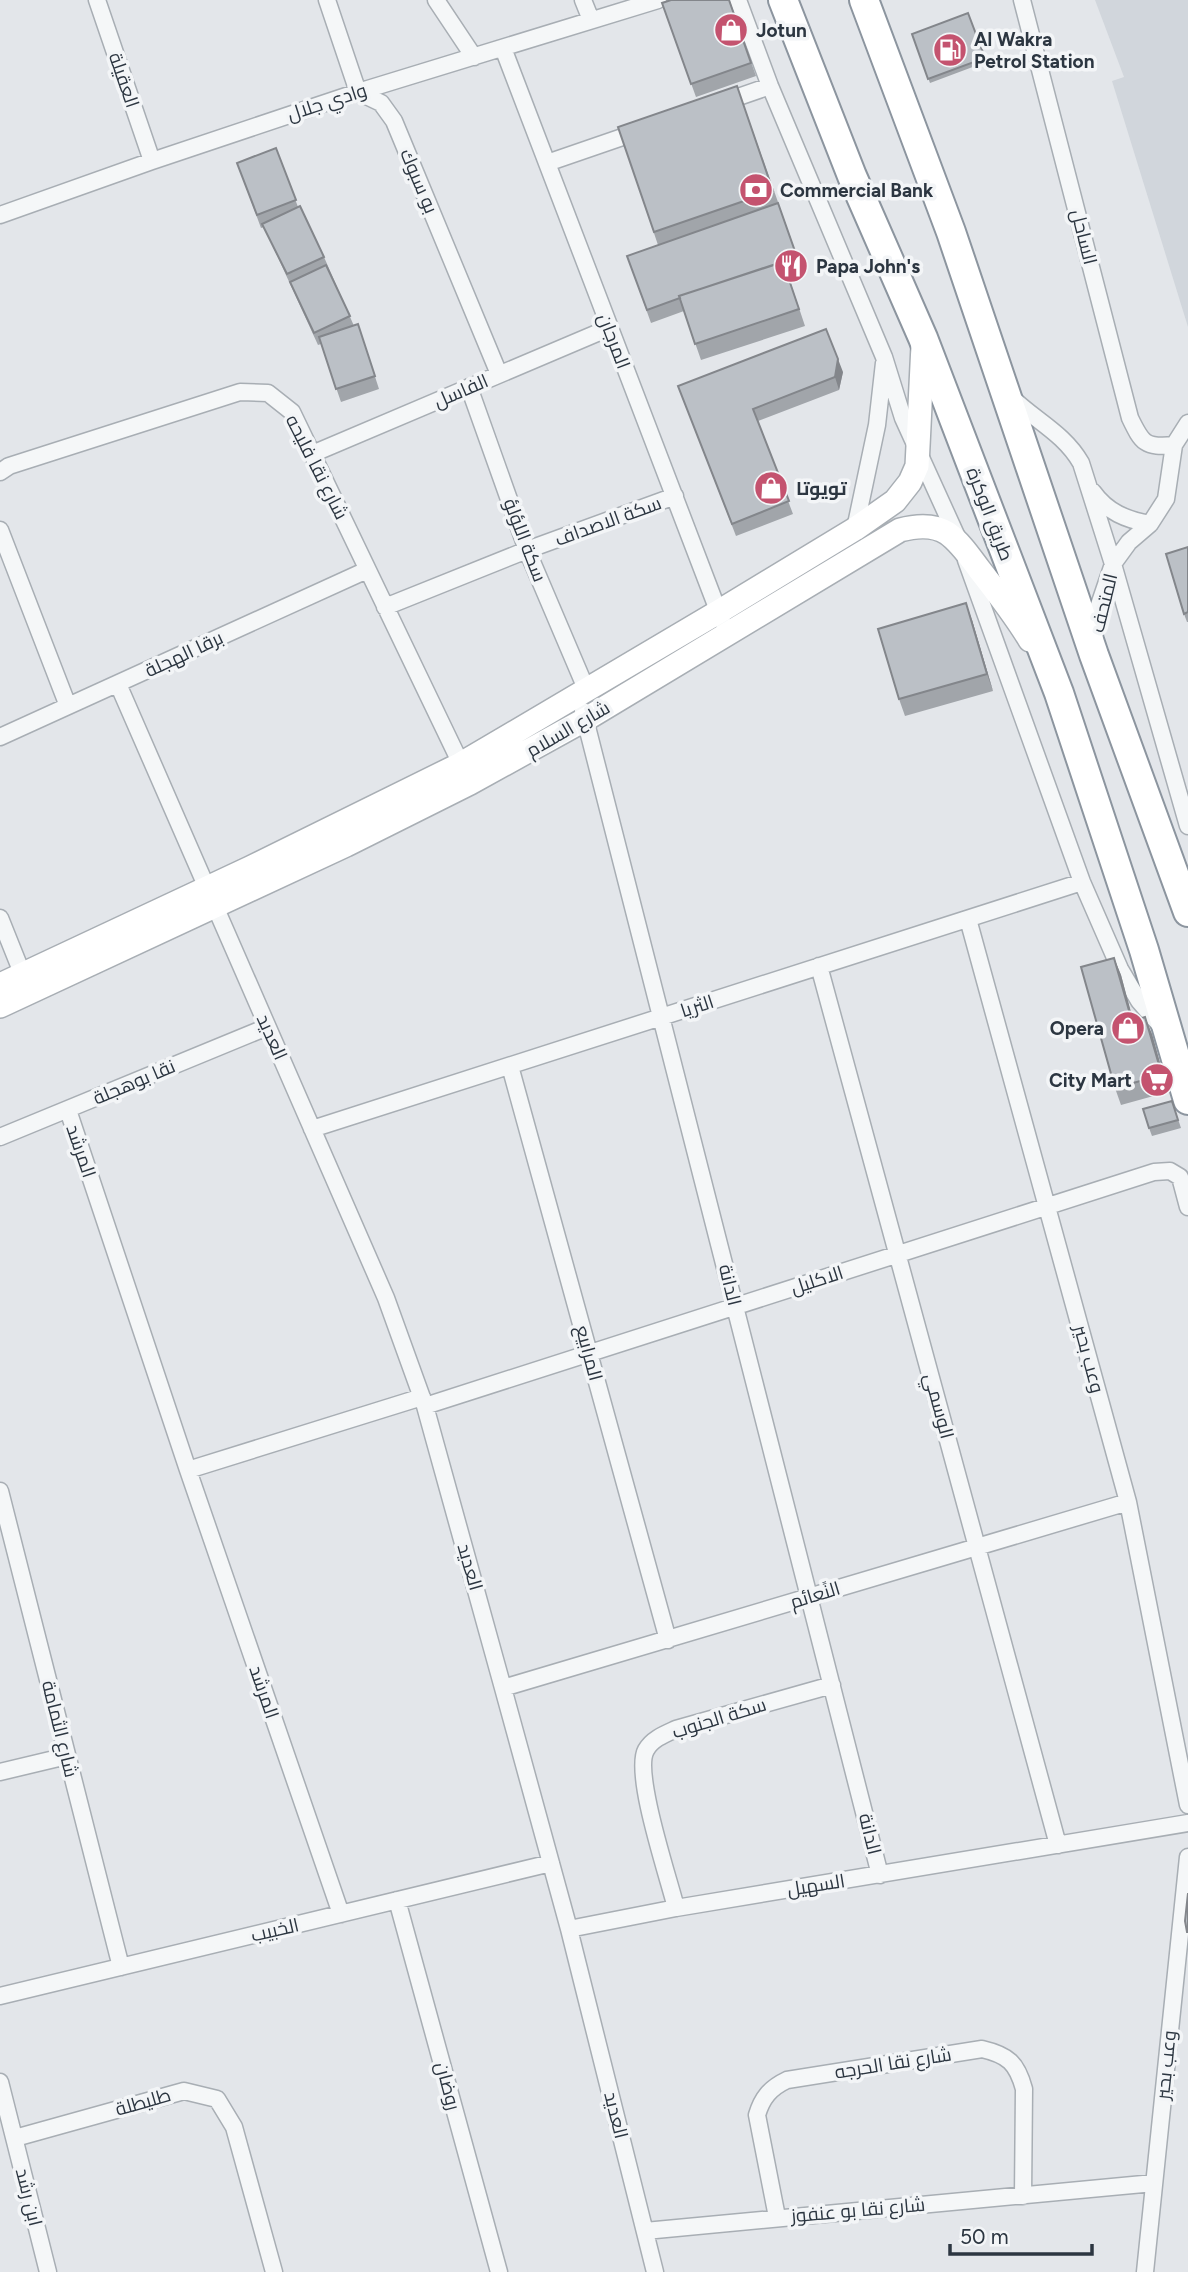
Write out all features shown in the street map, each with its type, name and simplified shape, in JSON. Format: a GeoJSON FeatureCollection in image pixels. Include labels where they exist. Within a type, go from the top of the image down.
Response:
{"type":"FeatureCollection","features":[{"type":"Feature","properties":{"kind":"highway","name":"طريق الوكرة"},"geometry":{"type":"LineString","coordinates":[[783,0],[852,176],[923,338],[1059,693],[1171,1038],[1188,1100]]}},
{"type":"Feature","properties":{"kind":"highway"},"geometry":{"type":"LineString","coordinates":[[864,0],[951,232],[1094,654],[1188,912]]}},
{"type":"Feature","properties":{"kind":"street","name":"العقيلة"},"geometry":{"type":"LineString","coordinates":[[97,0],[152,161]]}},
{"type":"Feature","properties":{"kind":"street"},"geometry":{"type":"LineString","coordinates":[[327,0],[358,92]]}},
{"type":"Feature","properties":{"kind":"street"},"geometry":{"type":"LineString","coordinates":[[436,0],[474,57]]}},
{"type":"Feature","properties":{"kind":"street"},"geometry":{"type":"LineString","coordinates":[[583,0],[592,20]]}},
{"type":"Feature","properties":{"kind":"street","name":"وادي جلال"},"geometry":{"type":"LineString","coordinates":[[0,215],[358,92],[658,0]]}},
{"type":"Feature","properties":{"kind":"street","name":"طريق الوكرة"},"geometry":{"type":"LineString","coordinates":[[738,0],[770,86],[884,357],[903,418],[960,544],[1082,882],[1120,969],[1139,1001],[1171,1038]]}},
{"type":"Feature","properties":{"kind":"street","name":"الساحل"},"geometry":{"type":"LineString","coordinates":[[1022,0],[1130,418],[1140,439],[1156,447],[1174,445]]}},
{"type":"Feature","properties":{"kind":"street","name":"المرجان"},"geometry":{"type":"LineString","coordinates":[[503,48],[723,622]]}},
{"type":"Feature","properties":{"kind":"street"},"geometry":{"type":"LineString","coordinates":[[704,109],[770,86]]}},
{"type":"Feature","properties":{"kind":"street","name":"بو سبوك"},"geometry":{"type":"LineString","coordinates":[[358,92],[381,103],[394,121],[499,374]]}},
{"type":"Feature","properties":{"kind":"street"},"geometry":{"type":"LineString","coordinates":[[547,163],[652,127]]}},
{"type":"Feature","properties":{"kind":"street","name":"الفاسل"},"geometry":{"type":"LineString","coordinates":[[313,454],[609,328]]}},
{"type":"Feature","properties":{"kind":"street","name":"شارع السلام"},"geometry":{"type":"LineString","coordinates":[[0,1006],[26,983],[470,783],[586,719],[895,501],[910,482],[917,466],[923,338]]}},
{"type":"Feature","properties":{"kind":"street"},"geometry":{"type":"LineString","coordinates":[[855,528],[877,425],[884,357]]}},
{"type":"Feature","properties":{"kind":"street","name":"سكة اللؤلؤ"},"geometry":{"type":"LineString","coordinates":[[469,387],[582,694]]}},
{"type":"Feature","properties":{"kind":"street"},"geometry":{"type":"LineString","coordinates":[[1003,387],[1029,414],[1068,443],[1081,463],[1113,564],[1188,826]]}},
{"type":"Feature","properties":{"kind":"street","name":"شارع نقا فليحه"},"geometry":{"type":"LineString","coordinates":[[0,472],[9,466],[240,392],[268,393],[292,412],[461,764]]}},
{"type":"Feature","properties":{"kind":"street","name":"المتحف"},"geometry":{"type":"LineString","coordinates":[[1094,654],[1098,608],[1113,564],[1129,542],[1150,524],[1166,499],[1174,445],[1188,424]]}},
{"type":"Feature","properties":{"kind":"street"},"geometry":{"type":"LineString","coordinates":[[1088,485],[1097,497],[1121,516],[1150,524]]}},
{"type":"Feature","properties":{"kind":"street","name":"سكة الاصداف"},"geometry":{"type":"LineString","coordinates":[[384,607],[527,550],[675,496]]}},
{"type":"Feature","properties":{"kind":"street","name":"شارع السلام"},"geometry":{"type":"LineString","coordinates":[[211,898],[461,764],[582,694],[900,530],[915,526],[946,532],[960,544],[1018,620],[1059,693]]}},
{"type":"Feature","properties":{"kind":"street"},"geometry":{"type":"LineString","coordinates":[[0,530],[68,706]]}},
{"type":"Feature","properties":{"kind":"street","name":"برقا الهجلة"},"geometry":{"type":"LineString","coordinates":[[0,737],[367,570]]}},
{"type":"Feature","properties":{"kind":"street","name":"العديد"},"geometry":{"type":"LineString","coordinates":[[118,684],[386,1298],[423,1401],[569,1928],[655,2272]]}},
{"type":"Feature","properties":{"kind":"street","name":"الدانة"},"geometry":{"type":"LineString","coordinates":[[582,694],[586,719],[880,1875]]}},
{"type":"Feature","properties":{"kind":"street","name":"الثريا"},"geometry":{"type":"LineString","coordinates":[[312,1129],[1082,882]]}},
{"type":"Feature","properties":{"kind":"street"},"geometry":{"type":"LineString","coordinates":[[0,918],[26,983]]}},
{"type":"Feature","properties":{"kind":"street","name":"وعب بحير"},"geometry":{"type":"LineString","coordinates":[[968,919],[1128,1502],[1188,1805]]}},
{"type":"Feature","properties":{"kind":"street","name":"الوسمي"},"geometry":{"type":"LineString","coordinates":[[819,966],[1058,1845]]}},
{"type":"Feature","properties":{"kind":"street","name":"شارع السلام"},"geometry":{"type":"LineString","coordinates":[[0,985],[26,983]]}},
{"type":"Feature","properties":{"kind":"street","name":"نقا بوهجلة"},"geometry":{"type":"LineString","coordinates":[[0,1137],[267,1027]]}},
{"type":"Feature","properties":{"kind":"street","name":"المرابيع"},"geometry":{"type":"LineString","coordinates":[[510,1066],[668,1640]]}},
{"type":"Feature","properties":{"kind":"street","name":"المرشد"},"geometry":{"type":"LineString","coordinates":[[68,1110],[188,1470],[341,1914]]}},
{"type":"Feature","properties":{"kind":"street","name":"الاكليل"},"geometry":{"type":"LineString","coordinates":[[423,1401],[589,1353],[1154,1171],[1170,1171],[1180,1177],[1188,1207]]}},
{"type":"Feature","properties":{"kind":"street"},"geometry":{"type":"LineString","coordinates":[[188,1470],[423,1401]]}},
{"type":"Feature","properties":{"kind":"street","name":"شارع الثمامة"},"geometry":{"type":"LineString","coordinates":[[0,1491],[121,1967]]}},
{"type":"Feature","properties":{"kind":"street","name":"النًعائم"},"geometry":{"type":"LineString","coordinates":[[503,1688],[1128,1502]]}},
{"type":"Feature","properties":{"kind":"street","name":"سكة الجنوب"},"geometry":{"type":"LineString","coordinates":[[677,1908],[647,1797],[642,1772],[645,1752],[659,1737],[676,1728],[832,1685]]}},
{"type":"Feature","properties":{"kind":"street"},"geometry":{"type":"LineString","coordinates":[[0,1772],[67,1756]]}},
{"type":"Feature","properties":{"kind":"street","name":"السهيل"},"geometry":{"type":"LineString","coordinates":[[569,1928],[1188,1823]]}},
{"type":"Feature","properties":{"kind":"street","name":"وعب بحير"},"geometry":{"type":"LineString","coordinates":[[1145,2272],[1188,1857]]}},
{"type":"Feature","properties":{"kind":"street","name":"الخبيب"},"geometry":{"type":"LineString","coordinates":[[0,1996],[551,1863]]}},
{"type":"Feature","properties":{"kind":"street","name":"روضان"},"geometry":{"type":"LineString","coordinates":[[397,1900],[499,2272]]}},
{"type":"Feature","properties":{"kind":"street","name":"شارع نقا الحرجه"},"geometry":{"type":"LineString","coordinates":[[778,2217],[757,2115],[761,2102],[777,2084],[787,2080],[982,2049],[999,2053],[1012,2062],[1020,2074],[1024,2089],[1023,2196]]}},
{"type":"Feature","properties":{"kind":"street","name":"ابن رشد"},"geometry":{"type":"LineString","coordinates":[[0,2082],[48,2272]]}},
{"type":"Feature","properties":{"kind":"street","name":"طليطلة"},"geometry":{"type":"LineString","coordinates":[[15,2138],[184,2091],[217,2099],[234,2127],[274,2272]]}},
{"type":"Feature","properties":{"kind":"street","name":"شارع نقا بو عنفوز"},"geometry":{"type":"LineString","coordinates":[[645,2231],[1154,2183]]}},
{"type":"Feature","properties":{"kind":"shaded area"},"geometry":{"type":"Polygon","coordinates":[[[1095,0],[1188,0],[1188,327],[1112,81],[1124,77],[1095,0]]]}},
{"type":"Feature","properties":{"kind":"building"},"geometry":{"type":"Polygon","coordinates":[[[671,0],[729,0],[751,63],[691,84],[662,3],[671,0]]]}},
{"type":"Feature","properties":{"kind":"building","name":"Al Wakra Petrol Station"},"geometry":{"type":"Polygon","coordinates":[[[968,13],[985,58],[928,79],[912,34],[968,13]]]}},
{"type":"Feature","properties":{"kind":"building"},"geometry":{"type":"Polygon","coordinates":[[[737,86],[773,191],[654,232],[618,127],[737,86]]]}},
{"type":"Feature","properties":{"kind":"building"},"geometry":{"type":"Polygon","coordinates":[[[276,148],[296,200],[257,215],[237,163],[276,148]]]}},
{"type":"Feature","properties":{"kind":"building"},"geometry":{"type":"Polygon","coordinates":[[[778,203],[797,257],[679,296],[680,298],[647,310],[627,256],[778,203]]]}},
{"type":"Feature","properties":{"kind":"building"},"geometry":{"type":"Polygon","coordinates":[[[300,206],[324,257],[287,274],[262,224],[300,206]]]}},
{"type":"Feature","properties":{"kind":"building"},"geometry":{"type":"Polygon","coordinates":[[[783,262],[799,309],[695,344],[679,296],[783,262]]]}},
{"type":"Feature","properties":{"kind":"building"},"geometry":{"type":"Polygon","coordinates":[[[326,265],[350,316],[314,333],[290,282],[326,265]]]}},
{"type":"Feature","properties":{"kind":"building"},"geometry":{"type":"Polygon","coordinates":[[[358,324],[375,376],[336,389],[319,337],[358,324]]]}},
{"type":"Feature","properties":{"kind":"building"},"geometry":{"type":"Polygon","coordinates":[[[826,329],[838,359],[835,377],[753,409],[789,501],[732,524],[678,386],[826,329]]]}},
{"type":"Feature","properties":{"kind":"building"},"geometry":{"type":"Polygon","coordinates":[[[1188,547],[1188,612],[1184,614],[1166,554],[1188,547]]]}},
{"type":"Feature","properties":{"kind":"building"},"geometry":{"type":"Polygon","coordinates":[[[966,603],[987,674],[899,699],[878,629],[966,603]]]}},
{"type":"Feature","properties":{"kind":"building"},"geometry":{"type":"Polygon","coordinates":[[[1114,958],[1132,1021],[1145,1017],[1162,1075],[1115,1088],[1081,967],[1114,958]]]}},
{"type":"Feature","properties":{"kind":"building"},"geometry":{"type":"Polygon","coordinates":[[[1172,1101],[1178,1120],[1149,1128],[1143,1109],[1172,1101]]]}},
{"type":"Feature","properties":{"kind":"building"},"geometry":{"type":"Polygon","coordinates":[[[1188,1893],[1188,1932],[1187,1932],[1185,1921],[1188,1893]]]}},
{"type":"Feature","properties":{"kind":"place","name":"Jotun"},"geometry":{"type":"Point","coordinates":[731,30]}},
{"type":"Feature","properties":{"kind":"place","name":"Al Wakra Petrol Station"},"geometry":{"type":"Point","coordinates":[950,50]}},
{"type":"Feature","properties":{"kind":"place","name":"Commercial Bank"},"geometry":{"type":"Point","coordinates":[756,190]}},
{"type":"Feature","properties":{"kind":"place","name":"Papa John's"},"geometry":{"type":"Point","coordinates":[791,266]}},
{"type":"Feature","properties":{"kind":"place","name":"تويوتا"},"geometry":{"type":"Point","coordinates":[771,488]}},
{"type":"Feature","properties":{"kind":"place","name":"Opera"},"geometry":{"type":"Point","coordinates":[1128,1028]}},
{"type":"Feature","properties":{"kind":"place","name":"City Mart"},"geometry":{"type":"Point","coordinates":[1157,1080]}}]}
